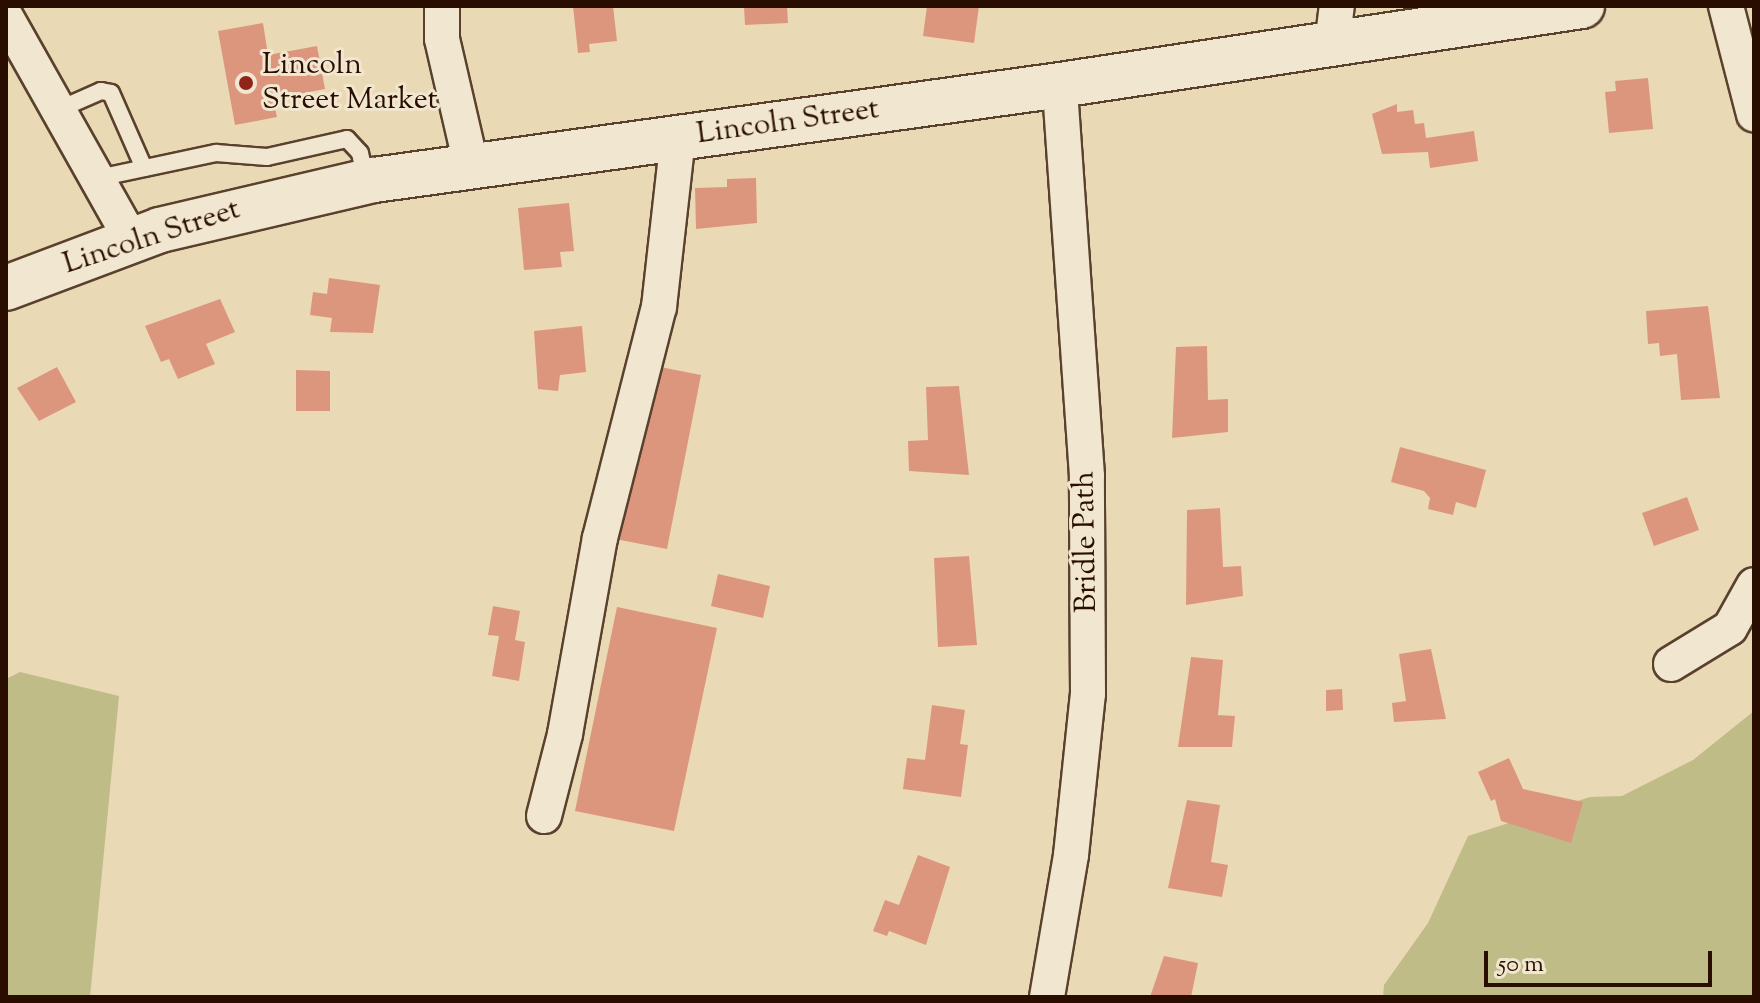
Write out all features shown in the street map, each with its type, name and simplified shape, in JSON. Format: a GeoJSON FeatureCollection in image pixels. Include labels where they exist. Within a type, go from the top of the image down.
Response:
{"type":"FeatureCollection","features":[{"type":"Feature","properties":{"kind":"main road","name":"Lincoln Street"},"geometry":{"type":"LineString","coordinates":[[6,288],[132,241],[201,220],[366,182],[1060,85],[1334,25],[1582,6]]}},
{"type":"Feature","properties":{"kind":"street"},"geometry":{"type":"LineString","coordinates":[[442,6],[442,39],[471,165]]}},
{"type":"Feature","properties":{"kind":"street"},"geometry":{"type":"LineString","coordinates":[[1726,6],[1754,114]]}},
{"type":"Feature","properties":{"kind":"street"},"geometry":{"type":"LineString","coordinates":[[6,17],[132,241]]}},
{"type":"Feature","properties":{"kind":"street","name":"Bridle Path"},"geometry":{"type":"LineString","coordinates":[[1047,997],[1071,855],[1088,694],[1087,476],[1060,85]]}},
{"type":"Feature","properties":{"kind":"street"},"geometry":{"type":"LineString","coordinates":[[544,816],[565,734],[600,538],[659,307],[678,138]]}},
{"type":"Feature","properties":{"kind":"street"},"geometry":{"type":"LineString","coordinates":[[1671,664],[1730,628],[1754,585]]}},
{"type":"Feature","properties":{"kind":"lane"},"geometry":{"type":"LineString","coordinates":[[60,109],[101,91],[111,93],[144,168]]}},
{"type":"Feature","properties":{"kind":"lane"},"geometry":{"type":"LineString","coordinates":[[98,178],[216,153],[267,157],[347,139],[360,153],[366,182]]}},
{"type":"Feature","properties":{"kind":"shaded area"},"geometry":{"type":"Polygon","coordinates":[[[20,672],[119,696],[90,997],[6,997],[6,679],[20,672]]]}},
{"type":"Feature","properties":{"kind":"shaded area"},"geometry":{"type":"Polygon","coordinates":[[[1754,711],[1754,997],[1383,997],[1384,985],[1428,923],[1468,836],[1590,797],[1622,796],[1693,760],[1754,711]]]}},
{"type":"Feature","properties":{"kind":"building"},"geometry":{"type":"Polygon","coordinates":[[[573,6],[613,6],[617,41],[589,44],[590,52],[578,53],[573,6]]]}},
{"type":"Feature","properties":{"kind":"building"},"geometry":{"type":"Polygon","coordinates":[[[744,6],[787,6],[788,23],[745,25],[744,6]]]}},
{"type":"Feature","properties":{"kind":"building"},"geometry":{"type":"Polygon","coordinates":[[[927,6],[979,6],[974,43],[923,36],[927,6]]]}},
{"type":"Feature","properties":{"kind":"building"},"geometry":{"type":"Polygon","coordinates":[[[263,23],[268,55],[317,46],[325,89],[273,99],[277,117],[235,125],[218,31],[263,23]]]}},
{"type":"Feature","properties":{"kind":"building"},"geometry":{"type":"Polygon","coordinates":[[[1648,78],[1653,129],[1609,133],[1605,92],[1616,91],[1615,81],[1648,78]]]}},
{"type":"Feature","properties":{"kind":"building"},"geometry":{"type":"Polygon","coordinates":[[[1397,104],[1397,112],[1413,110],[1415,124],[1424,123],[1426,138],[1474,131],[1478,161],[1430,168],[1428,152],[1382,154],[1372,114],[1397,104]]]}},
{"type":"Feature","properties":{"kind":"building"},"geometry":{"type":"Polygon","coordinates":[[[756,178],[757,223],[696,229],[695,188],[727,187],[727,179],[756,178]]]}},
{"type":"Feature","properties":{"kind":"building"},"geometry":{"type":"Polygon","coordinates":[[[569,203],[574,251],[560,252],[562,267],[524,270],[518,208],[569,203]]]}},
{"type":"Feature","properties":{"kind":"building"},"geometry":{"type":"Polygon","coordinates":[[[329,278],[380,285],[373,333],[330,332],[332,318],[310,315],[313,292],[327,294],[329,278]]]}},
{"type":"Feature","properties":{"kind":"building"},"geometry":{"type":"Polygon","coordinates":[[[220,299],[235,332],[206,344],[215,364],[178,379],[169,359],[161,362],[145,326],[220,299]]]}},
{"type":"Feature","properties":{"kind":"building"},"geometry":{"type":"Polygon","coordinates":[[[1708,306],[1720,398],[1681,400],[1677,354],[1660,356],[1659,343],[1648,344],[1646,311],[1708,306]]]}},
{"type":"Feature","properties":{"kind":"building"},"geometry":{"type":"Polygon","coordinates":[[[582,326],[586,372],[560,375],[558,391],[538,389],[534,331],[582,326]]]}},
{"type":"Feature","properties":{"kind":"building"},"geometry":{"type":"Polygon","coordinates":[[[1207,346],[1208,400],[1228,399],[1228,432],[1172,438],[1176,347],[1207,346]]]}},
{"type":"Feature","properties":{"kind":"building"},"geometry":{"type":"Polygon","coordinates":[[[650,365],[701,375],[667,549],[615,539],[650,365]]]}},
{"type":"Feature","properties":{"kind":"building"},"geometry":{"type":"Polygon","coordinates":[[[57,367],[76,402],[39,421],[17,388],[57,367]]]}},
{"type":"Feature","properties":{"kind":"building"},"geometry":{"type":"Polygon","coordinates":[[[296,370],[330,371],[330,411],[296,411],[296,370]]]}},
{"type":"Feature","properties":{"kind":"building"},"geometry":{"type":"Polygon","coordinates":[[[959,386],[969,475],[909,471],[908,441],[928,440],[926,387],[959,386]]]}},
{"type":"Feature","properties":{"kind":"building"},"geometry":{"type":"Polygon","coordinates":[[[1400,447],[1486,470],[1476,508],[1456,502],[1453,515],[1428,509],[1430,498],[1424,491],[1391,482],[1400,447]]]}},
{"type":"Feature","properties":{"kind":"building"},"geometry":{"type":"Polygon","coordinates":[[[1687,497],[1699,530],[1654,546],[1642,513],[1687,497]]]}},
{"type":"Feature","properties":{"kind":"building"},"geometry":{"type":"Polygon","coordinates":[[[1220,508],[1223,567],[1241,566],[1243,596],[1186,605],[1187,510],[1220,508]]]}},
{"type":"Feature","properties":{"kind":"building"},"geometry":{"type":"Polygon","coordinates":[[[969,556],[977,645],[938,647],[934,558],[969,556]]]}},
{"type":"Feature","properties":{"kind":"building"},"geometry":{"type":"Polygon","coordinates":[[[718,574],[770,586],[763,618],[711,606],[718,574]]]}},
{"type":"Feature","properties":{"kind":"building"},"geometry":{"type":"Polygon","coordinates":[[[493,606],[520,611],[515,640],[525,642],[519,681],[492,676],[499,636],[488,635],[493,606]]]}},
{"type":"Feature","properties":{"kind":"building"},"geometry":{"type":"Polygon","coordinates":[[[617,607],[717,628],[674,831],[575,811],[617,607]]]}},
{"type":"Feature","properties":{"kind":"building"},"geometry":{"type":"Polygon","coordinates":[[[1431,649],[1446,719],[1394,722],[1392,703],[1406,701],[1399,654],[1431,649]]]}},
{"type":"Feature","properties":{"kind":"building"},"geometry":{"type":"Polygon","coordinates":[[[1191,657],[1223,660],[1218,715],[1235,716],[1232,747],[1178,747],[1191,657]]]}},
{"type":"Feature","properties":{"kind":"building"},"geometry":{"type":"Polygon","coordinates":[[[1342,689],[1343,710],[1326,711],[1326,690],[1342,689]]]}},
{"type":"Feature","properties":{"kind":"building"},"geometry":{"type":"Polygon","coordinates":[[[932,705],[965,710],[960,744],[968,745],[961,797],[903,789],[907,758],[925,760],[932,705]]]}},
{"type":"Feature","properties":{"kind":"building"},"geometry":{"type":"Polygon","coordinates":[[[1509,758],[1523,789],[1583,802],[1571,843],[1501,821],[1495,799],[1491,801],[1478,772],[1509,758]]]}},
{"type":"Feature","properties":{"kind":"building"},"geometry":{"type":"Polygon","coordinates":[[[1187,800],[1220,805],[1211,862],[1228,865],[1222,897],[1168,888],[1187,800]]]}},
{"type":"Feature","properties":{"kind":"building"},"geometry":{"type":"Polygon","coordinates":[[[918,855],[950,867],[926,945],[889,931],[887,936],[873,931],[885,900],[899,905],[918,855]]]}},
{"type":"Feature","properties":{"kind":"building"},"geometry":{"type":"Polygon","coordinates":[[[1164,956],[1198,963],[1191,997],[1150,997],[1164,956]]]}},
{"type":"Feature","properties":{"kind":"place","name":"Lincoln Street Market"},"geometry":{"type":"Point","coordinates":[246,83]}}]}
